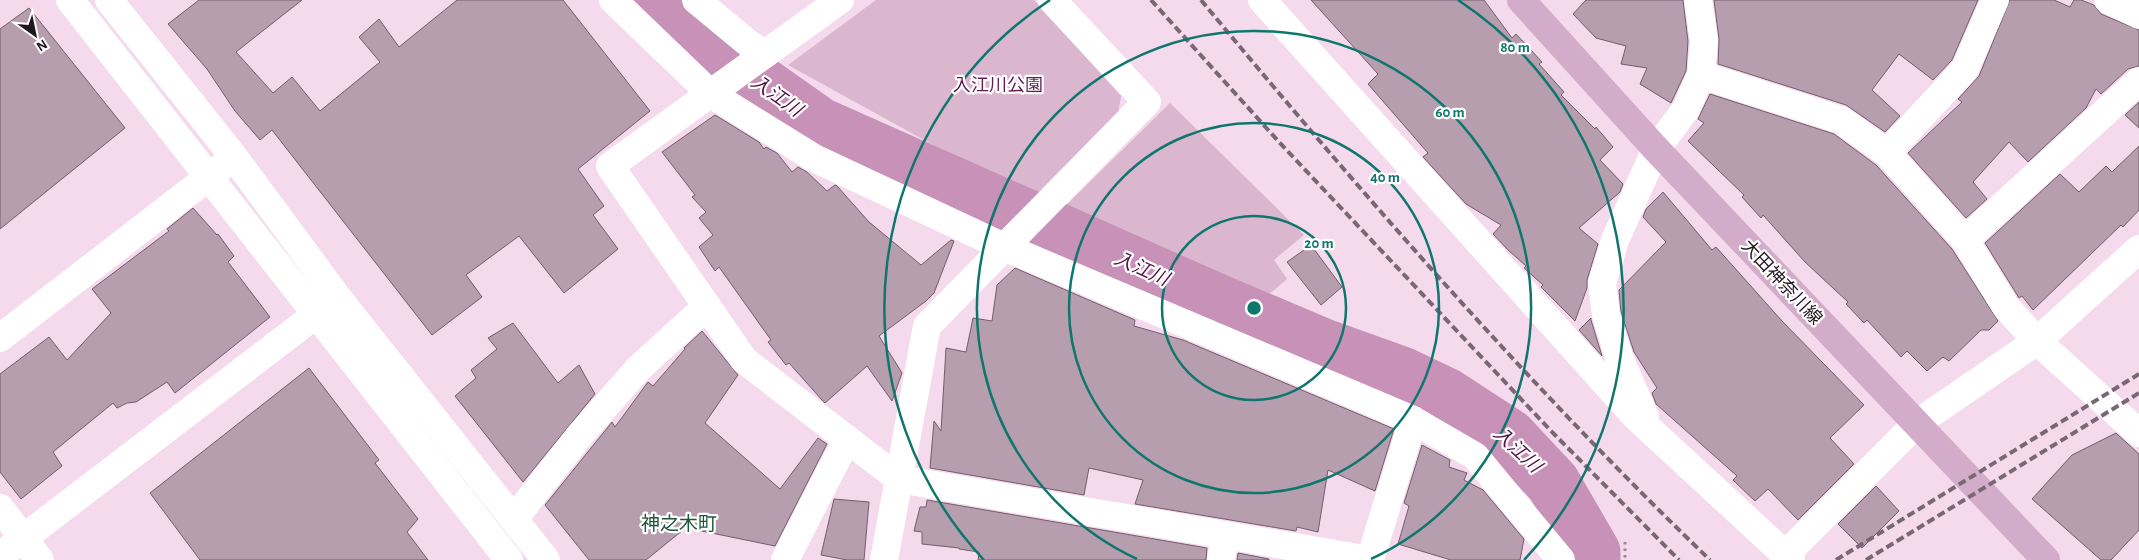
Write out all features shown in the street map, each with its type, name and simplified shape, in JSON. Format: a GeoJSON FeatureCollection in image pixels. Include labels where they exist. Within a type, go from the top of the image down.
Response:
{"type":"FeatureCollection","features":[{"type":"Feature","properties":{"kind":"main road","name":"大田神奈川線"},"geometry":{"type":"LineString","coordinates":[[1521,0],[1656,149],[2046,560]]}},
{"type":"Feature","properties":{"kind":"street"},"geometry":{"type":"LineString","coordinates":[[70,0],[509,560]]}},
{"type":"Feature","properties":{"kind":"street"},"geometry":{"type":"LineString","coordinates":[[109,0],[234,157],[338,298],[546,560]]}},
{"type":"Feature","properties":{"kind":"street"},"geometry":{"type":"LineString","coordinates":[[613,0],[717,90],[814,158],[1006,245],[1413,420],[1475,456],[1561,560]]}},
{"type":"Feature","properties":{"kind":"street"},"geometry":{"type":"LineString","coordinates":[[696,0],[748,43],[765,54]]}},
{"type":"Feature","properties":{"kind":"street"},"geometry":{"type":"LineString","coordinates":[[840,0],[610,166],[744,360],[898,479],[1223,548],[1370,560],[1413,420]]}},
{"type":"Feature","properties":{"kind":"street"},"geometry":{"type":"LineString","coordinates":[[884,560],[927,326],[1147,102],[1052,0]]}},
{"type":"Feature","properties":{"kind":"street"},"geometry":{"type":"LineString","coordinates":[[1651,431],[1619,357],[1606,315],[1602,284],[1616,240],[1656,149],[1686,108],[1701,75],[1704,41],[1698,0]]}},
{"type":"Feature","properties":{"kind":"street"},"geometry":{"type":"LineString","coordinates":[[1887,153],[1965,69],[1994,0]]}},
{"type":"Feature","properties":{"kind":"street"},"geometry":{"type":"LineString","coordinates":[[2108,0],[2139,14]]}},
{"type":"Feature","properties":{"kind":"street"},"geometry":{"type":"LineString","coordinates":[[1267,2],[1628,408],[1788,557],[1916,424],[2037,341],[2139,248]]}},
{"type":"Feature","properties":{"kind":"street"},"geometry":{"type":"LineString","coordinates":[[1701,75],[1841,120],[1887,153],[1964,240],[2006,307],[2037,341],[2138,429]]}},
{"type":"Feature","properties":{"kind":"street"},"geometry":{"type":"LineString","coordinates":[[1964,240],[2139,81]]}},
{"type":"Feature","properties":{"kind":"street"},"geometry":{"type":"LineString","coordinates":[[0,338],[234,157]]}},
{"type":"Feature","properties":{"kind":"street"},"geometry":{"type":"LineString","coordinates":[[0,556],[316,312],[338,298]]}},
{"type":"Feature","properties":{"kind":"street"},"geometry":{"type":"LineString","coordinates":[[514,519],[580,435],[639,368],[706,306]]}},
{"type":"Feature","properties":{"kind":"street"},"geometry":{"type":"LineString","coordinates":[[785,560],[846,439]]}},
{"type":"Feature","properties":{"kind":"street"},"geometry":{"type":"LineString","coordinates":[[0,508],[40,560]]}},
{"type":"Feature","properties":{"kind":"path"},"geometry":{"type":"LineString","coordinates":[[1625,542],[1626,560]]}},
{"type":"Feature","properties":{"kind":"green space","name":"入江川公園"},"geometry":{"type":"Polygon","coordinates":[[[876,0],[1034,0],[1121,96],[1118,114],[1033,200],[788,65],[876,0]]]}},
{"type":"Feature","properties":{"kind":"green space"},"geometry":{"type":"Polygon","coordinates":[[[1170,103],[1304,235],[1274,260],[1287,279],[1253,308],[1055,216],[1170,103]]]}},
{"type":"Feature","properties":{"kind":"building"},"geometry":{"type":"Polygon","coordinates":[[[199,0],[302,0],[236,52],[273,93],[292,77],[320,111],[380,62],[359,37],[379,19],[399,47],[457,0],[563,0],[650,111],[578,169],[604,206],[593,215],[618,249],[564,293],[519,236],[466,275],[482,297],[432,335],[272,130],[260,140],[235,111],[207,69],[168,24],[199,0]]]}},
{"type":"Feature","properties":{"kind":"building"},"geometry":{"type":"Polygon","coordinates":[[[1311,0],[1484,0],[1512,38],[1516,34],[1542,62],[1539,64],[1564,92],[1561,95],[1595,129],[1596,127],[1613,147],[1600,160],[1623,184],[1620,192],[1579,228],[1598,244],[1587,280],[1587,288],[1575,321],[1541,287],[1543,285],[1524,268],[1526,266],[1493,234],[1501,225],[1466,204],[1423,157],[1428,153],[1368,84],[1378,74],[1311,0]]]}},
{"type":"Feature","properties":{"kind":"building"},"geometry":{"type":"Polygon","coordinates":[[[1586,0],[1683,0],[1688,41],[1686,71],[1671,103],[1640,84],[1647,68],[1621,64],[1626,46],[1596,38],[1573,14],[1586,0]]]}},
{"type":"Feature","properties":{"kind":"building"},"geometry":{"type":"Polygon","coordinates":[[[1714,0],[1978,0],[1952,60],[1933,80],[1899,54],[1872,90],[1900,116],[1885,132],[1846,105],[1718,64],[1719,39],[1714,0]]]}},
{"type":"Feature","properties":{"kind":"building"},"geometry":{"type":"Polygon","coordinates":[[[2010,0],[2054,0],[2070,7],[2074,0],[2081,0],[2094,5],[2101,14],[2139,30],[2139,66],[2128,69],[2101,94],[2096,89],[2086,108],[2028,162],[2009,142],[1973,182],[1987,199],[1966,218],[1908,153],[1962,102],[1958,99],[1979,76],[2010,0]]]}},
{"type":"Feature","properties":{"kind":"building"},"geometry":{"type":"Polygon","coordinates":[[[29,8],[125,128],[0,229],[0,29],[29,8]]]}},
{"type":"Feature","properties":{"kind":"building"},"geometry":{"type":"Polygon","coordinates":[[[1710,94],[1834,134],[1876,165],[1952,249],[1998,321],[1989,330],[1981,330],[1949,361],[1943,357],[1927,371],[1907,351],[1901,357],[1867,320],[1864,323],[1846,304],[1848,302],[1805,262],[1763,215],[1761,218],[1742,197],[1744,195],[1688,141],[1704,123],[1698,119],[1710,94]]]}},
{"type":"Feature","properties":{"kind":"building"},"geometry":{"type":"Polygon","coordinates":[[[2139,102],[2139,128],[2125,115],[2139,102]]]}},
{"type":"Feature","properties":{"kind":"building"},"geometry":{"type":"Polygon","coordinates":[[[715,115],[759,142],[764,149],[766,147],[777,153],[792,172],[798,167],[807,172],[827,191],[835,185],[837,186],[869,222],[921,265],[951,240],[954,241],[934,293],[879,336],[902,373],[892,401],[867,366],[825,403],[789,363],[786,365],[768,342],[771,340],[719,267],[715,271],[699,247],[713,235],[699,218],[706,212],[692,197],[695,195],[662,152],[715,115]]]}},
{"type":"Feature","properties":{"kind":"building"},"geometry":{"type":"Polygon","coordinates":[[[2139,146],[2139,210],[2033,310],[2022,296],[2019,298],[1985,243],[2060,174],[2079,192],[2106,166],[2112,172],[2139,146]]]}},
{"type":"Feature","properties":{"kind":"building"},"geometry":{"type":"Polygon","coordinates":[[[1663,192],[1712,250],[1716,247],[1782,321],[1864,405],[1830,438],[1854,464],[1798,520],[1768,489],[1755,501],[1733,480],[1737,476],[1656,404],[1652,393],[1657,388],[1634,352],[1621,312],[1619,290],[1666,242],[1643,217],[1646,209],[1663,192]]]}},
{"type":"Feature","properties":{"kind":"building"},"geometry":{"type":"Polygon","coordinates":[[[193,208],[218,234],[234,256],[228,262],[270,317],[175,393],[167,382],[136,402],[127,403],[117,408],[113,403],[53,452],[62,466],[21,499],[0,472],[0,374],[49,337],[67,360],[111,313],[92,289],[169,231],[167,229],[193,208]]]}},
{"type":"Feature","properties":{"kind":"building"},"geometry":{"type":"Polygon","coordinates":[[[1311,245],[1342,287],[1321,305],[1287,262],[1311,245]]]}},
{"type":"Feature","properties":{"kind":"building"},"geometry":{"type":"Polygon","coordinates":[[[1015,268],[1135,320],[1134,326],[1183,340],[1394,429],[1375,491],[1328,470],[1318,532],[1297,527],[1296,531],[1135,504],[1143,480],[1089,468],[1084,495],[930,468],[934,421],[941,431],[946,348],[966,352],[973,318],[992,321],[997,285],[1015,268]]]}},
{"type":"Feature","properties":{"kind":"building"},"geometry":{"type":"Polygon","coordinates":[[[1591,318],[1591,320],[1602,356],[1579,330],[1591,318]]]}},
{"type":"Feature","properties":{"kind":"building"},"geometry":{"type":"Polygon","coordinates":[[[513,323],[558,383],[579,365],[595,394],[523,482],[455,396],[476,378],[471,370],[497,349],[488,338],[513,323]]]}},
{"type":"Feature","properties":{"kind":"building"},"geometry":{"type":"Polygon","coordinates":[[[702,331],[738,375],[705,423],[780,489],[818,438],[827,444],[775,546],[692,529],[688,526],[646,560],[589,560],[545,505],[612,422],[615,427],[648,382],[653,386],[684,348],[702,331]]]}},
{"type":"Feature","properties":{"kind":"building"},"geometry":{"type":"Polygon","coordinates":[[[309,368],[379,460],[375,463],[418,519],[407,532],[428,560],[200,560],[150,493],[309,368]]]}},
{"type":"Feature","properties":{"kind":"building"},"geometry":{"type":"Polygon","coordinates":[[[2116,433],[2139,454],[2139,530],[2111,560],[2101,560],[2032,499],[2072,455],[2116,433]]]}},
{"type":"Feature","properties":{"kind":"building"},"geometry":{"type":"Polygon","coordinates":[[[1422,445],[1450,460],[1449,467],[1467,473],[1464,480],[1483,490],[1524,539],[1520,560],[1451,560],[1398,544],[1409,506],[1404,503],[1422,445]]]}},
{"type":"Feature","properties":{"kind":"building"},"geometry":{"type":"Polygon","coordinates":[[[1876,486],[1899,511],[1862,548],[1838,524],[1876,486]]]}},
{"type":"Feature","properties":{"kind":"building"},"geometry":{"type":"Polygon","coordinates":[[[834,499],[869,502],[864,560],[847,560],[821,555],[834,499]]]}},
{"type":"Feature","properties":{"kind":"building"},"geometry":{"type":"Polygon","coordinates":[[[927,500],[1207,548],[1206,560],[978,560],[979,552],[922,544],[922,532],[914,531],[920,507],[926,507],[927,500]]]}},
{"type":"Feature","properties":{"kind":"building"},"geometry":{"type":"Polygon","coordinates":[[[1238,553],[1269,559],[1269,560],[1237,560],[1238,553]]]}},
{"type":"Feature","properties":{"kind":"waterway","name":"入江川"},"geometry":{"type":"LineString","coordinates":[[659,0],[692,35],[820,125],[1219,302],[1326,347],[1404,375],[1446,395],[1509,436],[1553,483],[1593,552],[1593,560]]}},
{"type":"Feature","properties":{"kind":"railway"},"geometry":{"type":"LineString","coordinates":[[1151,0],[1279,142],[1553,433],[1679,560]]}},
{"type":"Feature","properties":{"kind":"railway"},"geometry":{"type":"LineString","coordinates":[[1201,0],[1323,145],[1511,357],[1642,494],[1710,560]]}},
{"type":"Feature","properties":{"kind":"railway"},"geometry":{"type":"LineString","coordinates":[[1836,560],[2139,374]]}},
{"type":"Feature","properties":{"kind":"railway"},"geometry":{"type":"LineString","coordinates":[[1866,560],[2139,393]]}},
{"type":"Feature","properties":{"kind":"district","name":"神之木町"},"geometry":{"type":"Point","coordinates":[679,523]}}]}
